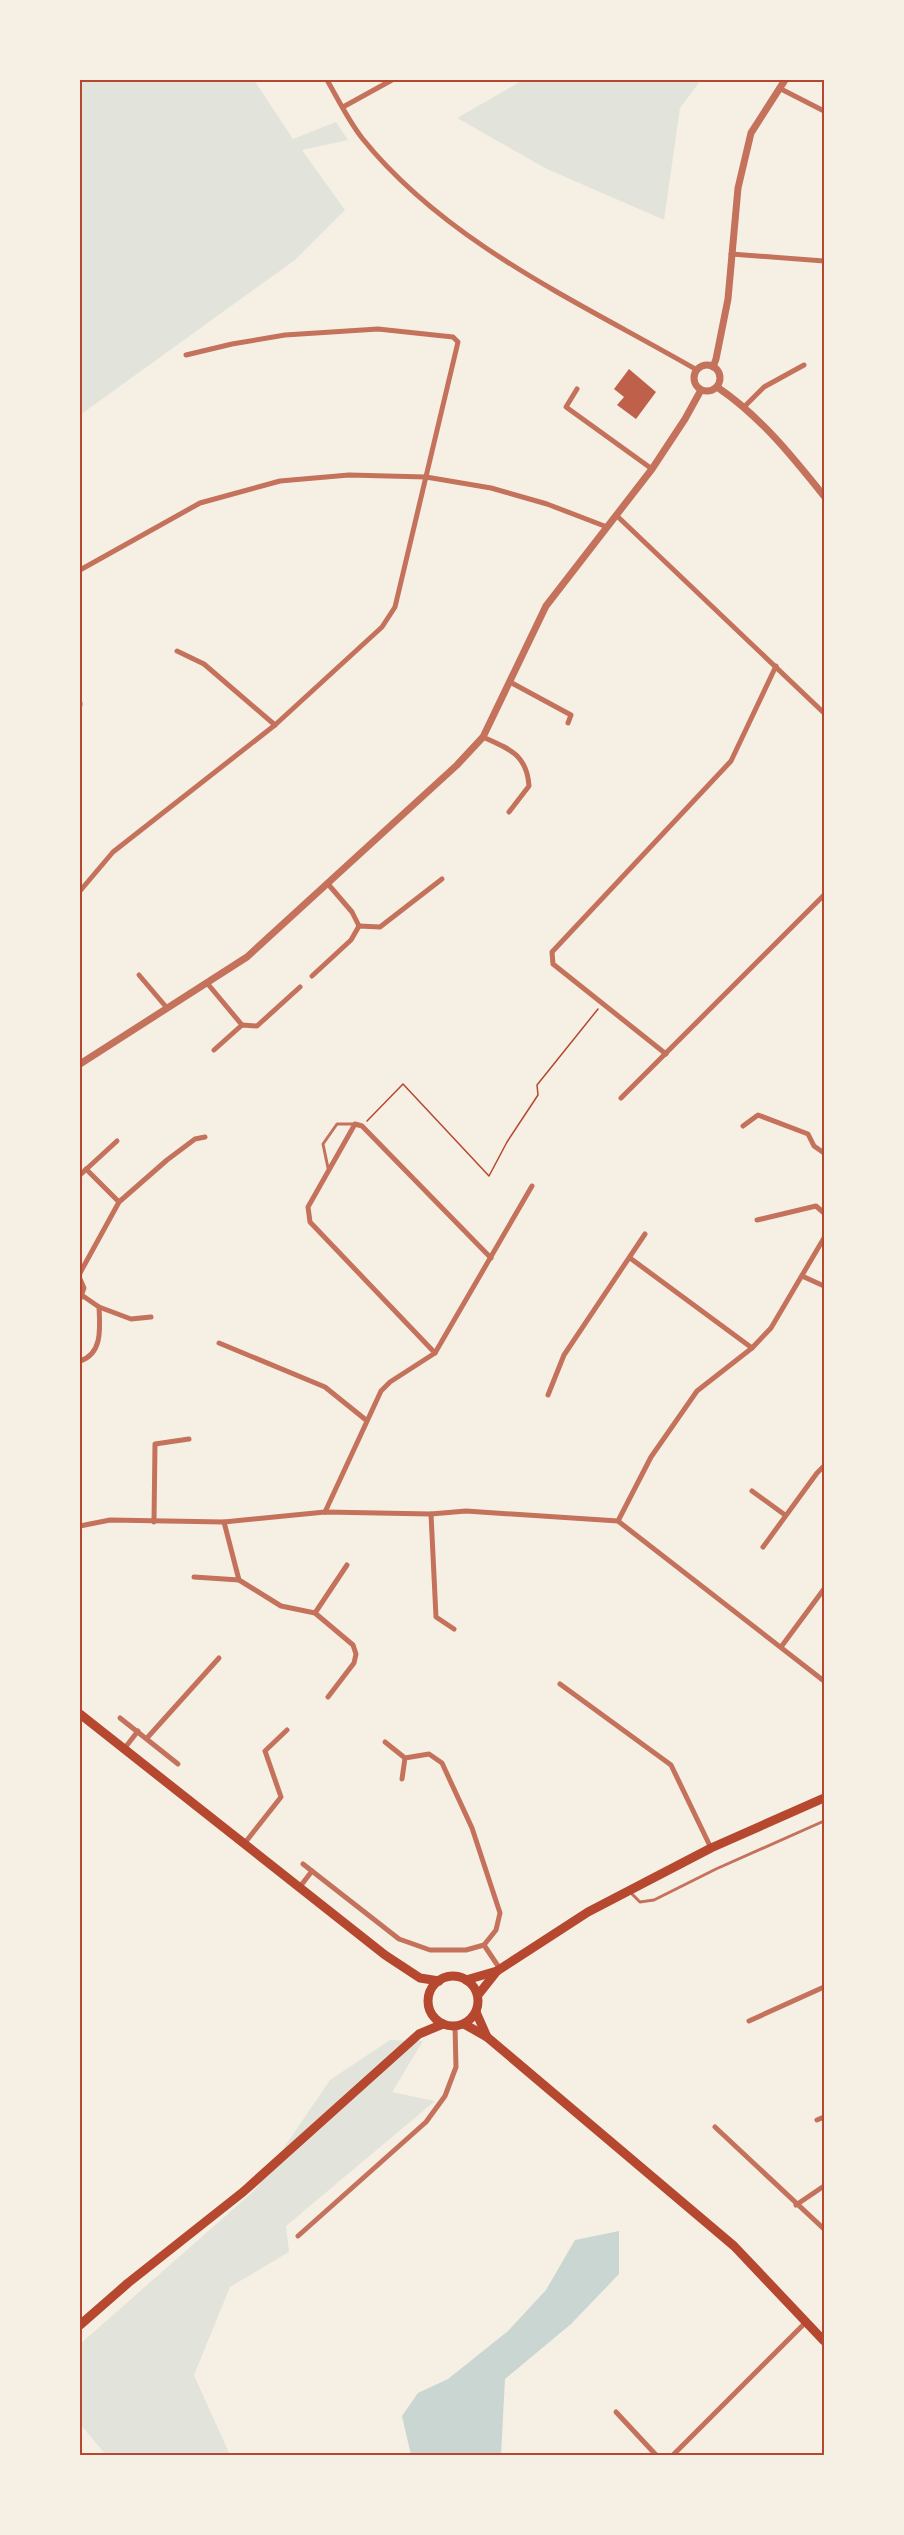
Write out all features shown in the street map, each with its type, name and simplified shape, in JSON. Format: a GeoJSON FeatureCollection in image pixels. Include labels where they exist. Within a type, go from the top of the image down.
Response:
{"type":"FeatureCollection","features":[{"type":"Feature","properties":{"kind":"main road"},"geometry":{"type":"LineString","coordinates":[[80,1714],[385,1955],[420,1978],[439,1981]]}},
{"type":"Feature","properties":{"kind":"main road"},"geometry":{"type":"LineString","coordinates":[[429,1995],[439,1981],[450,1976],[466,1980],[498,1970],[588,1912],[629,1890],[711,1848],[825,1798]]}},
{"type":"Feature","properties":{"kind":"main road"},"geometry":{"type":"LineString","coordinates":[[487,2037],[476,2012],[478,1995],[498,1970]]}},
{"type":"Feature","properties":{"kind":"main road"},"geometry":{"type":"LineString","coordinates":[[419,2034],[431,2012],[429,1995],[420,1978]]}},
{"type":"Feature","properties":{"kind":"main road"},"geometry":{"type":"LineString","coordinates":[[466,1980],[478,1995]]}},
{"type":"Feature","properties":{"kind":"main road"},"geometry":{"type":"LineString","coordinates":[[431,2012],[443,2024]]}},
{"type":"Feature","properties":{"kind":"main road"},"geometry":{"type":"LineString","coordinates":[[460,2025],[476,2012]]}},
{"type":"Feature","properties":{"kind":"main road"},"geometry":{"type":"LineString","coordinates":[[80,2325],[135,2277],[243,2192],[419,2034],[443,2024],[460,2025],[487,2037],[734,2246],[825,2341]]}},
{"type":"Feature","properties":{"kind":"street"},"geometry":{"type":"LineString","coordinates":[[327,80],[362,138],[430,208],[506,262],[697,370]]}},
{"type":"Feature","properties":{"kind":"street"},"geometry":{"type":"LineString","coordinates":[[343,107],[392,80]]}},
{"type":"Feature","properties":{"kind":"street"},"geometry":{"type":"LineString","coordinates":[[713,367],[728,299],[738,188],[751,133],[785,80]]}},
{"type":"Feature","properties":{"kind":"street"},"geometry":{"type":"LineString","coordinates":[[779,88],[825,111]]}},
{"type":"Feature","properties":{"kind":"street"},"geometry":{"type":"LineString","coordinates":[[731,254],[825,261]]}},
{"type":"Feature","properties":{"kind":"street"},"geometry":{"type":"LineString","coordinates":[[80,891],[112,852],[275,725],[381,627],[395,607],[458,342],[453,337],[378,329],[285,335],[186,355]]}},
{"type":"Feature","properties":{"kind":"street"},"geometry":{"type":"LineString","coordinates":[[744,407],[764,387],[804,365]]}},
{"type":"Feature","properties":{"kind":"street"},"geometry":{"type":"LineString","coordinates":[[704,366],[713,367],[719,376],[717,387],[711,391],[700,390],[694,381],[697,370],[704,366]]}},
{"type":"Feature","properties":{"kind":"street"},"geometry":{"type":"LineString","coordinates":[[717,387],[744,407],[782,444],[823,493]]}},
{"type":"Feature","properties":{"kind":"street"},"geometry":{"type":"LineString","coordinates":[[577,389],[566,407],[652,469]]}},
{"type":"Feature","properties":{"kind":"street"},"geometry":{"type":"LineString","coordinates":[[80,1064],[247,957],[458,765],[483,737],[546,606],[652,469],[700,390]]}},
{"type":"Feature","properties":{"kind":"street"},"geometry":{"type":"LineString","coordinates":[[80,570],[200,503],[280,481],[349,475],[426,477],[491,488],[547,504],[607,527]]}},
{"type":"Feature","properties":{"kind":"street"},"geometry":{"type":"LineString","coordinates":[[616,515],[825,713]]}},
{"type":"Feature","properties":{"kind":"street"},"geometry":{"type":"LineString","coordinates":[[177,651],[204,664],[275,725]]}},
{"type":"Feature","properties":{"kind":"street"},"geometry":{"type":"LineString","coordinates":[[666,1054],[553,964],[552,952],[731,761],[776,666]]}},
{"type":"Feature","properties":{"kind":"street"},"geometry":{"type":"LineString","coordinates":[[510,682],[572,715],[568,723]]}},
{"type":"Feature","properties":{"kind":"street"},"geometry":{"type":"LineString","coordinates":[[483,737],[516,754],[528,769],[529,786],[509,812]]}},
{"type":"Feature","properties":{"kind":"street"},"geometry":{"type":"LineString","coordinates":[[359,926],[380,927],[442,879]]}},
{"type":"Feature","properties":{"kind":"street"},"geometry":{"type":"LineString","coordinates":[[328,884],[351,912],[359,926]]}},
{"type":"Feature","properties":{"kind":"street"},"geometry":{"type":"LineString","coordinates":[[621,1098],[825,895]]}},
{"type":"Feature","properties":{"kind":"street"},"geometry":{"type":"LineString","coordinates":[[312,976],[351,940],[359,926]]}},
{"type":"Feature","properties":{"kind":"street"},"geometry":{"type":"LineString","coordinates":[[139,975],[167,1008]]}},
{"type":"Feature","properties":{"kind":"street"},"geometry":{"type":"LineString","coordinates":[[207,983],[242,1025]]}},
{"type":"Feature","properties":{"kind":"street"},"geometry":{"type":"LineString","coordinates":[[214,1050],[242,1025],[257,1026],[300,987]]}},
{"type":"Feature","properties":{"kind":"street"},"geometry":{"type":"LineString","coordinates":[[743,1126],[758,1115],[808,1134],[814,1146],[825,1153]]}},
{"type":"Feature","properties":{"kind":"street"},"geometry":{"type":"LineString","coordinates":[[435,1353],[310,1222],[308,1207],[355,1124],[362,1126],[491,1258]]}},
{"type":"Feature","properties":{"kind":"street"},"geometry":{"type":"LineString","coordinates":[[80,1273],[119,1203],[166,1160],[195,1138],[205,1137]]}},
{"type":"Feature","properties":{"kind":"street"},"geometry":{"type":"LineString","coordinates":[[80,1175],[117,1141]]}},
{"type":"Feature","properties":{"kind":"street"},"geometry":{"type":"LineString","coordinates":[[86,1169],[119,1203]]}},
{"type":"Feature","properties":{"kind":"street"},"geometry":{"type":"LineString","coordinates":[[325,1512],[381,1391],[390,1382],[435,1353],[532,1186]]}},
{"type":"Feature","properties":{"kind":"street"},"geometry":{"type":"LineString","coordinates":[[757,1220],[816,1206],[825,1213]]}},
{"type":"Feature","properties":{"kind":"street"},"geometry":{"type":"LineString","coordinates":[[548,1395],[564,1355],[645,1234]]}},
{"type":"Feature","properties":{"kind":"street"},"geometry":{"type":"LineString","coordinates":[[618,1521],[651,1457],[697,1391],[752,1348],[771,1328],[825,1238]]}},
{"type":"Feature","properties":{"kind":"street"},"geometry":{"type":"LineString","coordinates":[[630,1258],[752,1348]]}},
{"type":"Feature","properties":{"kind":"street"},"geometry":{"type":"LineString","coordinates":[[802,1276],[825,1286]]}},
{"type":"Feature","properties":{"kind":"street"},"geometry":{"type":"LineString","coordinates":[[80,1279],[84,1288],[81,1298],[132,1319],[151,1317]]}},
{"type":"Feature","properties":{"kind":"street"},"geometry":{"type":"LineString","coordinates":[[80,1361],[87,1359],[96,1348],[100,1330],[99,1307]]}},
{"type":"Feature","properties":{"kind":"street"},"geometry":{"type":"LineString","coordinates":[[219,1343],[325,1387],[366,1420]]}},
{"type":"Feature","properties":{"kind":"street"},"geometry":{"type":"LineString","coordinates":[[154,1522],[155,1444],[189,1439]]}},
{"type":"Feature","properties":{"kind":"street"},"geometry":{"type":"LineString","coordinates":[[763,1547],[785,1515],[825,1466]]}},
{"type":"Feature","properties":{"kind":"street"},"geometry":{"type":"LineString","coordinates":[[752,1491],[785,1515]]}},
{"type":"Feature","properties":{"kind":"street"},"geometry":{"type":"LineString","coordinates":[[80,1526],[110,1520],[224,1522],[325,1512],[431,1514],[466,1511],[618,1521],[825,1681]]}},
{"type":"Feature","properties":{"kind":"street"},"geometry":{"type":"LineString","coordinates":[[431,1514],[436,1617],[454,1629]]}},
{"type":"Feature","properties":{"kind":"street"},"geometry":{"type":"LineString","coordinates":[[224,1522],[239,1580]]}},
{"type":"Feature","properties":{"kind":"street"},"geometry":{"type":"LineString","coordinates":[[315,1613],[347,1565]]}},
{"type":"Feature","properties":{"kind":"street"},"geometry":{"type":"LineString","coordinates":[[194,1577],[239,1580],[281,1606],[315,1613],[350,1642],[356,1654],[354,1663],[328,1697]]}},
{"type":"Feature","properties":{"kind":"street"},"geometry":{"type":"LineString","coordinates":[[781,1647],[825,1589]]}},
{"type":"Feature","properties":{"kind":"street"},"geometry":{"type":"LineString","coordinates":[[147,1738],[219,1658]]}},
{"type":"Feature","properties":{"kind":"street"},"geometry":{"type":"LineString","coordinates":[[560,1684],[671,1765],[711,1848]]}},
{"type":"Feature","properties":{"kind":"street"},"geometry":{"type":"LineString","coordinates":[[120,1718],[178,1764]]}},
{"type":"Feature","properties":{"kind":"street"},"geometry":{"type":"LineString","coordinates":[[244,1844],[281,1797],[265,1751],[287,1730]]}},
{"type":"Feature","properties":{"kind":"street"},"geometry":{"type":"LineString","coordinates":[[124,1749],[138,1731]]}},
{"type":"Feature","properties":{"kind":"street"},"geometry":{"type":"LineString","coordinates":[[303,1864],[399,1939],[430,1950],[466,1950],[484,1945],[496,1930],[500,1913],[472,1828],[442,1763],[429,1754],[405,1758],[385,1742]]}},
{"type":"Feature","properties":{"kind":"street"},"geometry":{"type":"LineString","coordinates":[[402,1779],[405,1758]]}},
{"type":"Feature","properties":{"kind":"street"},"geometry":{"type":"LineString","coordinates":[[299,1888],[312,1871]]}},
{"type":"Feature","properties":{"kind":"street"},"geometry":{"type":"LineString","coordinates":[[484,1945],[498,1970]]}},
{"type":"Feature","properties":{"kind":"street"},"geometry":{"type":"LineString","coordinates":[[749,2021],[825,1987]]}},
{"type":"Feature","properties":{"kind":"street"},"geometry":{"type":"LineString","coordinates":[[298,2236],[426,2122],[445,2096],[456,2067],[460,2025]]}},
{"type":"Feature","properties":{"kind":"street"},"geometry":{"type":"LineString","coordinates":[[817,2120],[825,2117]]}},
{"type":"Feature","properties":{"kind":"street"},"geometry":{"type":"LineString","coordinates":[[715,2127],[752,2159],[796,2205],[825,2229]]}},
{"type":"Feature","properties":{"kind":"street"},"geometry":{"type":"LineString","coordinates":[[796,2205],[825,2186]]}},
{"type":"Feature","properties":{"kind":"street"},"geometry":{"type":"LineString","coordinates":[[672,2456],[807,2321]]}},
{"type":"Feature","properties":{"kind":"street"},"geometry":{"type":"LineString","coordinates":[[616,2412],[657,2456]]}},
{"type":"Feature","properties":{"kind":"lane"},"geometry":{"type":"LineString","coordinates":[[328,1170],[323,1144],[337,1124],[355,1124]]}},
{"type":"Feature","properties":{"kind":"lane"},"geometry":{"type":"LineString","coordinates":[[629,1890],[640,1902],[654,1900],[716,1869],[825,1821]]}},
{"type":"Feature","properties":{"kind":"path"},"geometry":{"type":"LineString","coordinates":[[362,1126],[403,1084],[489,1176],[507,1142],[538,1095],[537,1085],[602,1004]]}},
{"type":"Feature","properties":{"kind":"shaded area"},"geometry":{"type":"Polygon","coordinates":[[[80,80],[254,80],[293,139],[336,122],[348,140],[302,150],[345,210],[295,260],[80,415],[80,80]]]}},
{"type":"Feature","properties":{"kind":"shaded area"},"geometry":{"type":"Polygon","coordinates":[[[523,80],[701,80],[680,108],[664,220],[545,168],[457,118],[523,80]]]}},
{"type":"Feature","properties":{"kind":"shaded area"},"geometry":{"type":"Polygon","coordinates":[[[390,2040],[423,2041],[392,2092],[435,2101],[286,2226],[289,2252],[230,2287],[194,2375],[230,2455],[106,2455],[80,2424],[80,2344],[255,2190],[330,2080],[390,2040]]]}},
{"type":"Feature","properties":{"kind":"shaded area"},"geometry":{"type":"Polygon","coordinates":[[[619,2231],[619,2274],[571,2324],[505,2379],[501,2455],[411,2455],[402,2416],[418,2393],[448,2379],[508,2331],[546,2290],[575,2240],[619,2231]]]}},
{"type":"Feature","properties":{"kind":"building"},"geometry":{"type":"Polygon","coordinates":[[[629,369],[656,392],[636,419],[617,405],[624,397],[614,389],[629,369]]]}}]}
